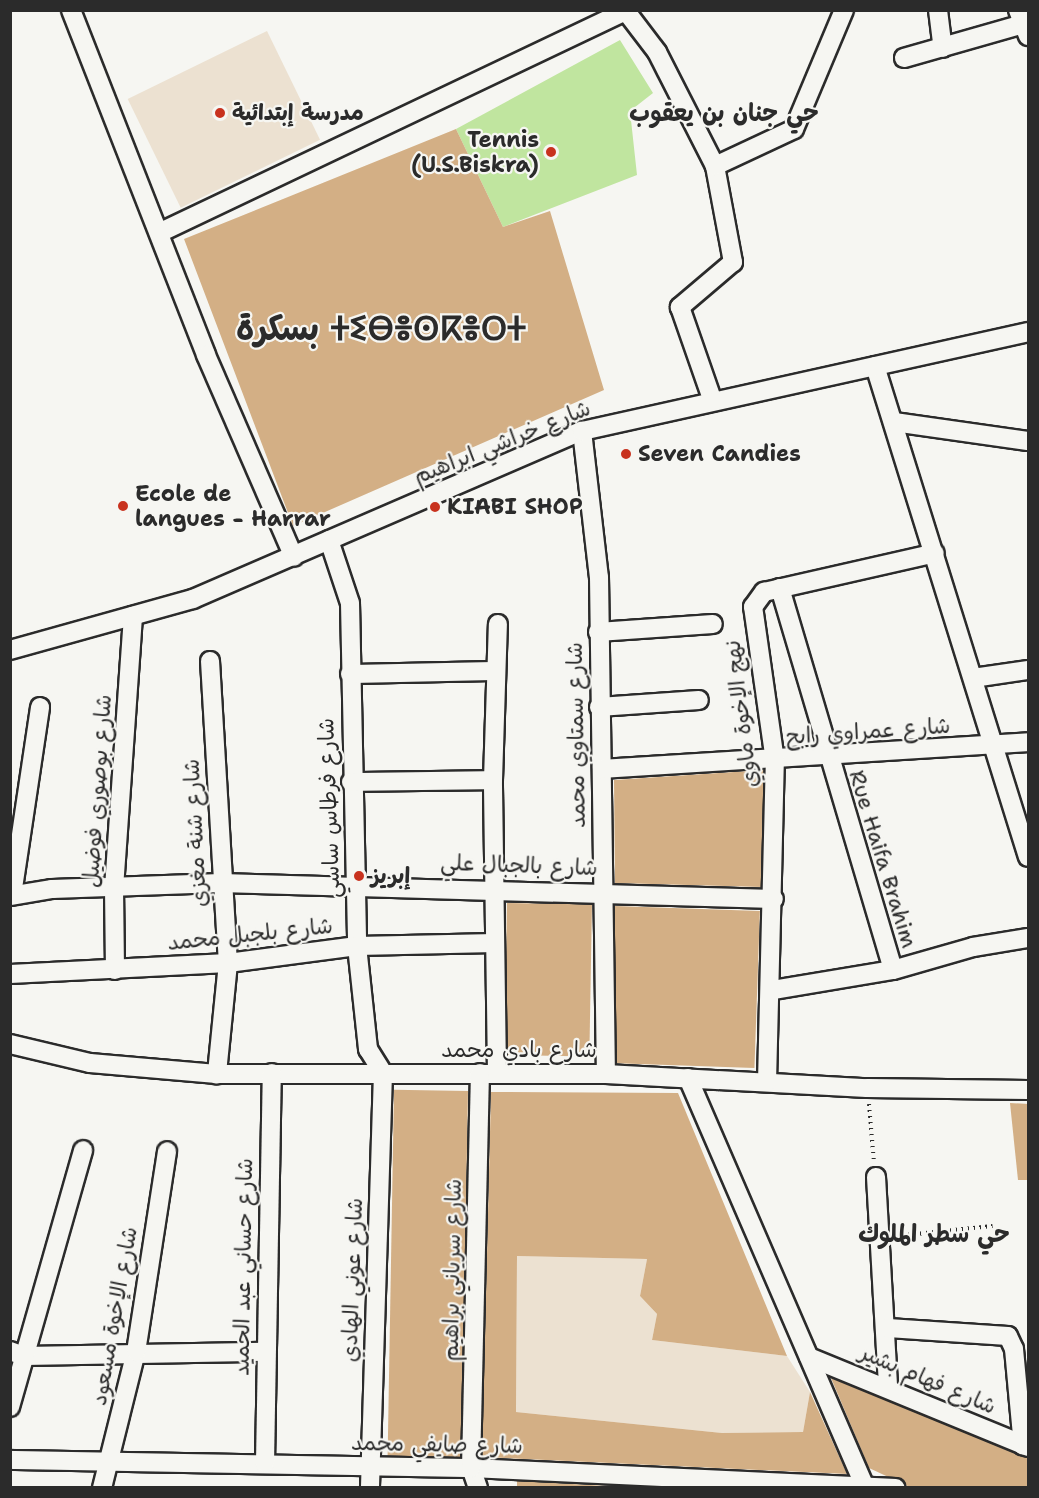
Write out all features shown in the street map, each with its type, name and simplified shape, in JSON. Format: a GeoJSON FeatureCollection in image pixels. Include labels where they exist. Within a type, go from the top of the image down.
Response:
{"type":"FeatureCollection","features":[{"type":"Feature","properties":{"kind":"street"},"geometry":{"type":"LineString","coordinates":[[71,10],[161,232],[206,355],[294,557]]}},
{"type":"Feature","properties":{"kind":"street"},"geometry":{"type":"LineString","coordinates":[[715,166],[794,129],[844,10]]}},
{"type":"Feature","properties":{"kind":"street"},"geometry":{"type":"LineString","coordinates":[[938,10],[943,48]]}},
{"type":"Feature","properties":{"kind":"street"},"geometry":{"type":"LineString","coordinates":[[161,232],[626,11],[680,90],[715,166],[733,262],[680,307],[712,399]]}},
{"type":"Feature","properties":{"kind":"street"},"geometry":{"type":"LineString","coordinates":[[904,58],[1023,23]]}},
{"type":"Feature","properties":{"kind":"street","name":"شارع خراشي ابراهيم"},"geometry":{"type":"LineString","coordinates":[[10,650],[193,599],[582,431],[712,399],[1029,332]]}},
{"type":"Feature","properties":{"kind":"street"},"geometry":{"type":"LineString","coordinates":[[875,366],[973,678],[991,747],[1025,831],[1029,857]]}},
{"type":"Feature","properties":{"kind":"street"},"geometry":{"type":"LineString","coordinates":[[894,422],[1029,441]]}},
{"type":"Feature","properties":{"kind":"street","name":"شارع سمتاوي محمد"},"geometry":{"type":"LineString","coordinates":[[582,431],[599,577],[601,891],[606,1074]]}},
{"type":"Feature","properties":{"kind":"street","name":"شارع فرطاس ساسي"},"geometry":{"type":"LineString","coordinates":[[329,540],[350,603],[351,782],[357,946],[368,1049],[382,1073]]}},
{"type":"Feature","properties":{"kind":"street","name":"نهج الإخوة ماوي"},"geometry":{"type":"LineString","coordinates":[[767,1082],[773,990],[775,761],[753,607],[759,595],[780,588],[935,554]]}},
{"type":"Feature","properties":{"kind":"street","name":"Rue Haifa Brahim"},"geometry":{"type":"LineString","coordinates":[[780,588],[827,759],[893,970]]}},
{"type":"Feature","properties":{"kind":"street","name":"شارع بوصوري فوضيل"},"geometry":{"type":"LineString","coordinates":[[115,970],[114,888],[133,615]]}},
{"type":"Feature","properties":{"kind":"street","name":"شارع سرياني براهيم"},"geometry":{"type":"LineString","coordinates":[[471,1468],[495,943],[493,780],[498,624]]}},
{"type":"Feature","properties":{"kind":"street"},"geometry":{"type":"LineString","coordinates":[[598,632],[713,624]]}},
{"type":"Feature","properties":{"kind":"street","name":"شارع شنة مغزي"},"geometry":{"type":"LineString","coordinates":[[210,662],[221,883],[228,963],[217,1074]]}},
{"type":"Feature","properties":{"kind":"street"},"geometry":{"type":"LineString","coordinates":[[973,678],[1029,670]]}},
{"type":"Feature","properties":{"kind":"street"},"geometry":{"type":"LineString","coordinates":[[350,674],[496,671]]}},
{"type":"Feature","properties":{"kind":"street"},"geometry":{"type":"LineString","coordinates":[[599,707],[699,700]]}},
{"type":"Feature","properties":{"kind":"street"},"geometry":{"type":"LineString","coordinates":[[11,896],[40,707]]}},
{"type":"Feature","properties":{"kind":"street","name":"شارع عمراوي رابح"},"geometry":{"type":"LineString","coordinates":[[602,769],[827,759],[1029,742]]}},
{"type":"Feature","properties":{"kind":"street"},"geometry":{"type":"LineString","coordinates":[[351,782],[493,780]]}},
{"type":"Feature","properties":{"kind":"street","name":"شارع بالجبال علي"},"geometry":{"type":"LineString","coordinates":[[11,896],[221,883],[601,891],[774,899]]}},
{"type":"Feature","properties":{"kind":"street"},"geometry":{"type":"LineString","coordinates":[[773,990],[893,970],[973,947],[1029,938]]}},
{"type":"Feature","properties":{"kind":"street","name":"شارع بلجبل محمد"},"geometry":{"type":"LineString","coordinates":[[10,974],[228,963],[357,946],[495,943]]}},
{"type":"Feature","properties":{"kind":"street","name":"شارع بادي محمد"},"geometry":{"type":"LineString","coordinates":[[10,1044],[90,1063],[217,1074],[489,1072],[606,1074],[867,1088],[1029,1090]]}},
{"type":"Feature","properties":{"kind":"street","name":"شارع حساني عبد الحميد"},"geometry":{"type":"LineString","coordinates":[[265,1463],[265,1352],[272,1073]]}},
{"type":"Feature","properties":{"kind":"street","name":"شارع عوني الهادي"},"geometry":{"type":"LineString","coordinates":[[370,1488],[382,1073]]}},
{"type":"Feature","properties":{"kind":"street"},"geometry":{"type":"LineString","coordinates":[[688,1078],[802,1361],[864,1486]]}},
{"type":"Feature","properties":{"kind":"street"},"geometry":{"type":"LineString","coordinates":[[10,1407],[17,1354],[83,1150]]}},
{"type":"Feature","properties":{"kind":"street","name":"شارع الإخوة مسعود"},"geometry":{"type":"LineString","coordinates":[[102,1488],[111,1460],[136,1352],[167,1151]]}},
{"type":"Feature","properties":{"kind":"street"},"geometry":{"type":"LineString","coordinates":[[876,1177],[888,1328],[888,1386]]}},
{"type":"Feature","properties":{"kind":"street"},"geometry":{"type":"LineString","coordinates":[[888,1328],[1008,1336],[1014,1349],[1026,1447]]}},
{"type":"Feature","properties":{"kind":"street"},"geometry":{"type":"LineString","coordinates":[[17,1354],[265,1352]]}},
{"type":"Feature","properties":{"kind":"street","name":"شارع فهام بشير"},"geometry":{"type":"LineString","coordinates":[[802,1361],[888,1386],[1026,1447]]}},
{"type":"Feature","properties":{"kind":"street","name":"شارع صايفي محمد"},"geometry":{"type":"LineString","coordinates":[[10,1460],[471,1468],[896,1488]]}},
{"type":"Feature","properties":{"kind":"street"},"geometry":{"type":"LineString","coordinates":[[471,1468],[478,1488]]}},
{"type":"Feature","properties":{"kind":"path"},"geometry":{"type":"LineString","coordinates":[[867,1088],[876,1177]]}},
{"type":"Feature","properties":{"kind":"path"},"geometry":{"type":"LineString","coordinates":[[880,1238],[992,1226]]}},
{"type":"Feature","properties":{"kind":"shaded area","name":"مدرسة إبتدائية"},"geometry":{"type":"Polygon","coordinates":[[[267,31],[320,140],[181,208],[128,99],[267,31]]]}},
{"type":"Feature","properties":{"kind":"shaded area"},"geometry":{"type":"Polygon","coordinates":[[[517,1256],[647,1259],[640,1296],[657,1314],[652,1340],[787,1356],[810,1392],[803,1432],[722,1433],[516,1412],[517,1256]]]}},
{"type":"Feature","properties":{"kind":"green space","name":"Tennis (U.S.Biskra)"},"geometry":{"type":"Polygon","coordinates":[[[620,40],[653,93],[630,111],[637,175],[503,227],[456,129],[620,40]]]}},
{"type":"Feature","properties":{"kind":"building"},"geometry":{"type":"Polygon","coordinates":[[[456,129],[503,227],[550,211],[604,390],[293,526],[184,239],[456,129]]]}},
{"type":"Feature","properties":{"kind":"building"},"geometry":{"type":"Polygon","coordinates":[[[764,770],[761,887],[615,883],[614,780],[764,770]]]}},
{"type":"Feature","properties":{"kind":"building"},"geometry":{"type":"Polygon","coordinates":[[[507,903],[592,904],[589,1056],[504,1055],[507,903]]]}},
{"type":"Feature","properties":{"kind":"building"},"geometry":{"type":"Polygon","coordinates":[[[615,906],[760,911],[754,1068],[610,1063],[615,906]]]}},
{"type":"Feature","properties":{"kind":"building"},"geometry":{"type":"Polygon","coordinates":[[[394,1090],[468,1091],[462,1457],[388,1456],[394,1090]]]}},
{"type":"Feature","properties":{"kind":"building"},"geometry":{"type":"Polygon","coordinates":[[[491,1092],[678,1093],[787,1356],[652,1340],[657,1314],[640,1296],[647,1259],[517,1256],[516,1412],[722,1433],[803,1432],[810,1392],[847,1474],[482,1457],[491,1092]]]}},
{"type":"Feature","properties":{"kind":"building"},"geometry":{"type":"Polygon","coordinates":[[[1010,1103],[1029,1104],[1029,1180],[1018,1180],[1010,1103]]]}},
{"type":"Feature","properties":{"kind":"building"},"geometry":{"type":"Polygon","coordinates":[[[831,1378],[1029,1458],[1029,1488],[912,1488],[869,1468],[831,1378]]]}},
{"type":"Feature","properties":{"kind":"building"},"geometry":{"type":"Polygon","coordinates":[[[517,1481],[646,1488],[517,1488],[517,1481]]]}},
{"type":"Feature","properties":{"kind":"place","name":"مدرسة إبتدائية"},"geometry":{"type":"Point","coordinates":[220,113]}},
{"type":"Feature","properties":{"kind":"place","name":"Tennis (U.S.Biskra)"},"geometry":{"type":"Point","coordinates":[551,152]}},
{"type":"Feature","properties":{"kind":"place","name":"Seven Candies"},"geometry":{"type":"Point","coordinates":[626,454]}},
{"type":"Feature","properties":{"kind":"place","name":"Ecole de langues - Harrar"},"geometry":{"type":"Point","coordinates":[123,506]}},
{"type":"Feature","properties":{"kind":"place","name":"KIABI SHOP"},"geometry":{"type":"Point","coordinates":[435,507]}},
{"type":"Feature","properties":{"kind":"place","name":"إبريز"},"geometry":{"type":"Point","coordinates":[359,876]}},
{"type":"Feature","properties":{"kind":"district","name":"حي جنان بن يعقوب"},"geometry":{"type":"Point","coordinates":[724,114]}},
{"type":"Feature","properties":{"kind":"district","name":"بسكرة ⵜⵉⴱⴻⵙⴽⴻⵔⵜ"},"geometry":{"type":"Point","coordinates":[381,329]}},
{"type":"Feature","properties":{"kind":"district","name":"حي سطر الملوك"},"geometry":{"type":"Point","coordinates":[934,1235]}}]}
